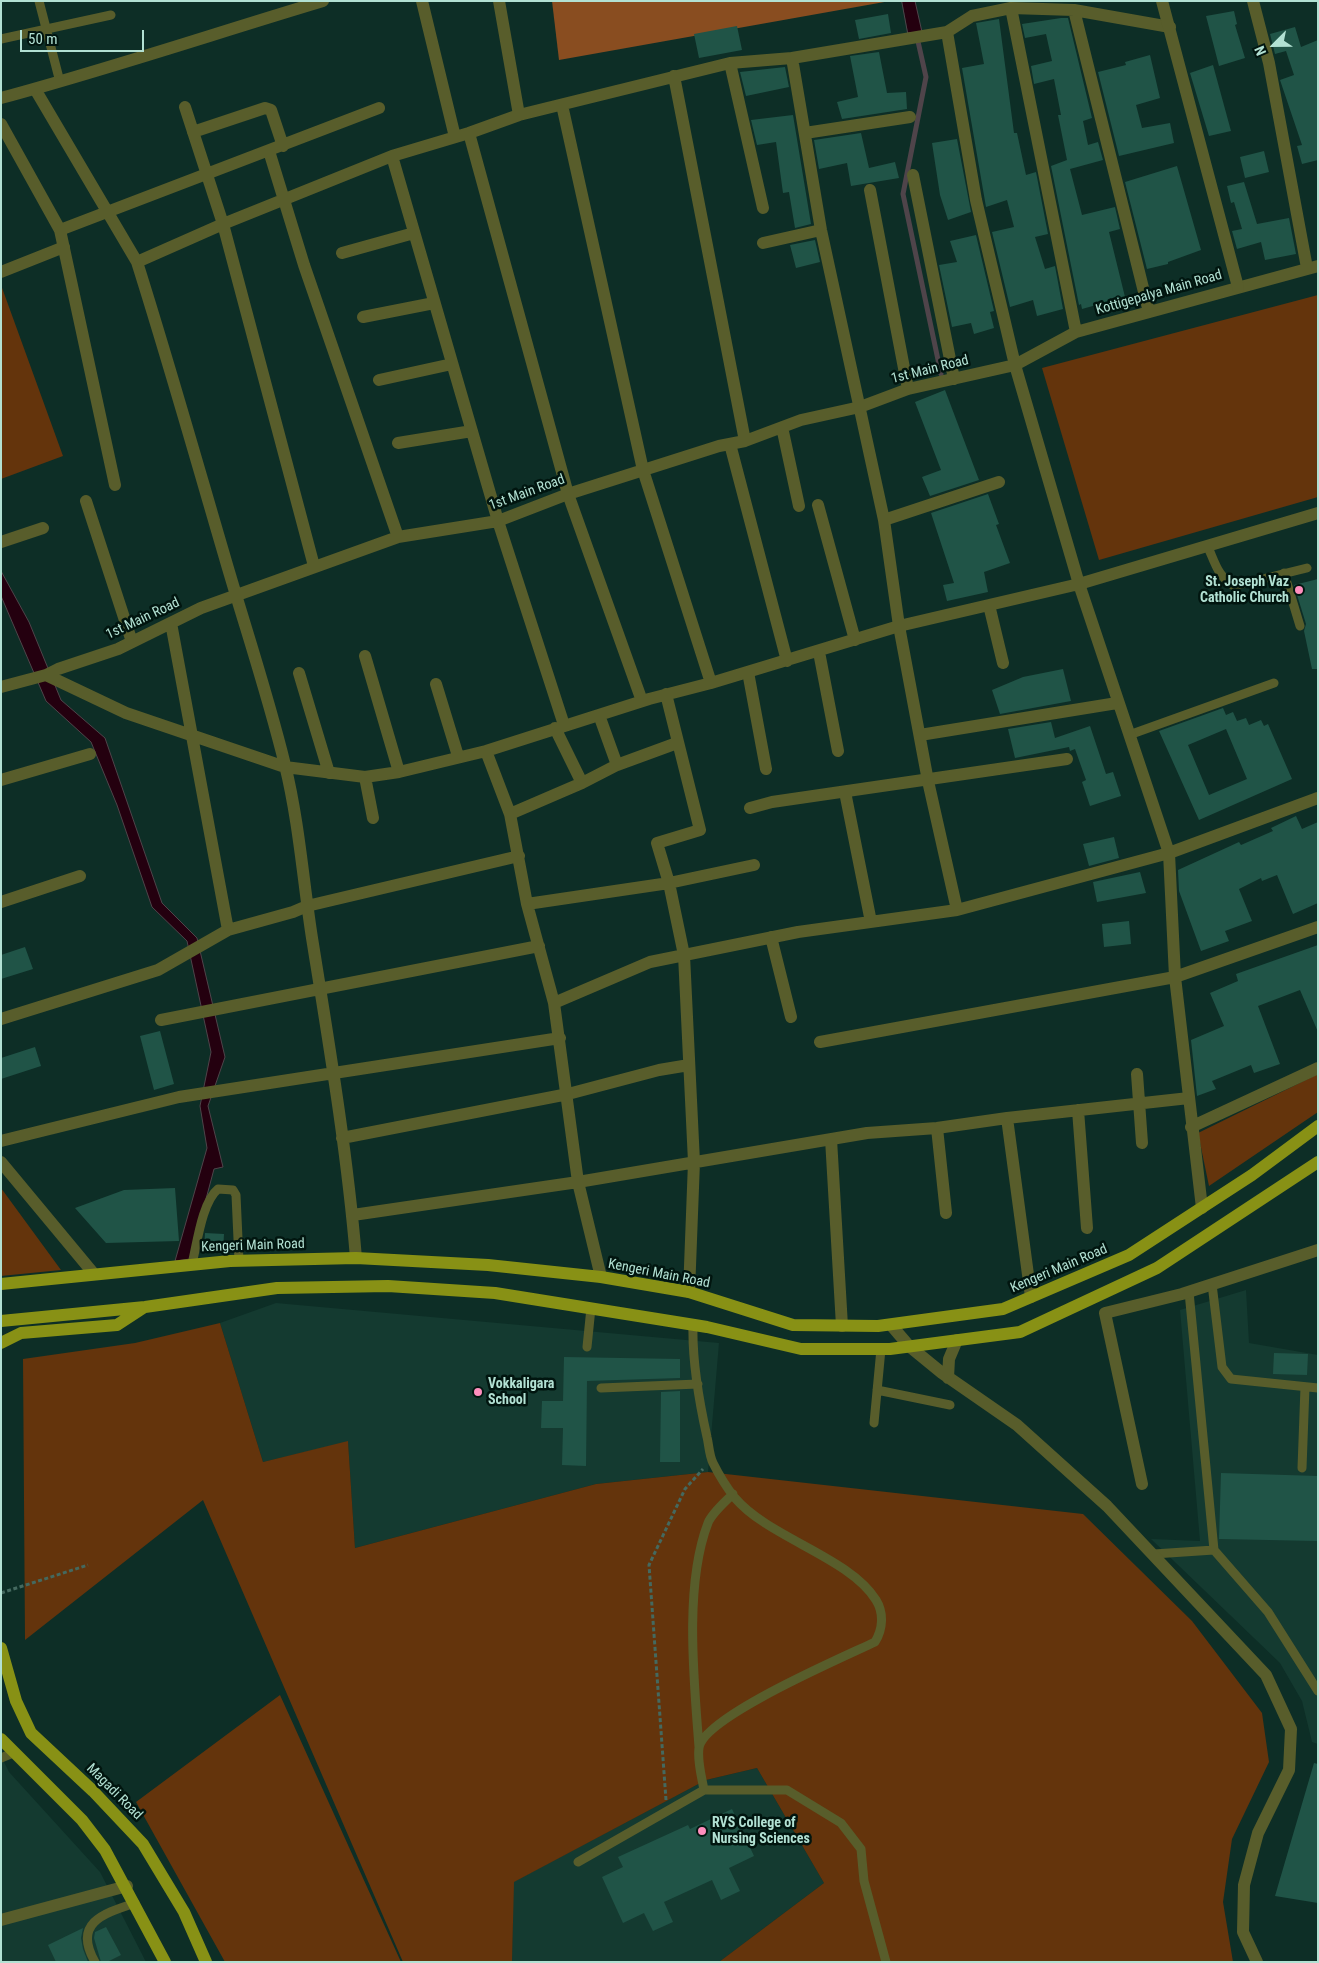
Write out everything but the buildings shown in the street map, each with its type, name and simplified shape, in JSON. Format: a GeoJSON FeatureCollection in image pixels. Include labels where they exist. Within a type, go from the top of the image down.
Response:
{"type":"FeatureCollection","features":[{"type":"Feature","properties":{"kind":"main road","name":"Kengeri Main Road"},"geometry":{"type":"LineString","coordinates":[[1,1284],[192,1264],[356,1258],[488,1265],[601,1277],[689,1292],[793,1325],[891,1325],[1003,1309],[1129,1255],[1252,1175],[1318,1126]]}},
{"type":"Feature","properties":{"kind":"main road"},"geometry":{"type":"LineString","coordinates":[[1,1321],[145,1307],[278,1288],[388,1286],[495,1293],[694,1325],[801,1349],[882,1349],[909,1346],[1020,1332],[1157,1268],[1318,1162]]}},
{"type":"Feature","properties":{"kind":"main road"},"geometry":{"type":"LineString","coordinates":[[1,1343],[21,1333],[117,1325],[145,1307]]}},
{"type":"Feature","properties":{"kind":"main road","name":"Magadi Road"},"geometry":{"type":"LineString","coordinates":[[1,1648],[16,1701],[31,1733],[93,1791],[143,1844],[184,1912],[206,1962]]}},
{"type":"Feature","properties":{"kind":"main road"},"geometry":{"type":"LineString","coordinates":[[1,1739],[7,1756],[94,1834],[127,1886],[165,1962]]}},
{"type":"Feature","properties":{"kind":"street"},"geometry":{"type":"LineString","coordinates":[[1,98],[60,82],[323,1]]}},
{"type":"Feature","properties":{"kind":"street"},"geometry":{"type":"LineString","coordinates":[[422,1],[455,137]]}},
{"type":"Feature","properties":{"kind":"street"},"geometry":{"type":"LineString","coordinates":[[499,1],[518,115]]}},
{"type":"Feature","properties":{"kind":"street"},"geometry":{"type":"LineString","coordinates":[[1162,1],[1238,287]]}},
{"type":"Feature","properties":{"kind":"street"},"geometry":{"type":"LineString","coordinates":[[1253,1],[1269,64],[1312,267]]}},
{"type":"Feature","properties":{"kind":"street"},"geometry":{"type":"LineString","coordinates":[[136,262],[223,224],[392,156],[469,133],[518,115],[730,63],[792,58],[947,32],[972,16],[1011,8],[1074,10],[1170,27]]}},
{"type":"Feature","properties":{"kind":"street"},"geometry":{"type":"LineString","coordinates":[[1011,8],[1076,332]]}},
{"type":"Feature","properties":{"kind":"street"},"geometry":{"type":"LineString","coordinates":[[1074,10],[1149,312]]}},
{"type":"Feature","properties":{"kind":"street"},"geometry":{"type":"LineString","coordinates":[[947,32],[976,200],[1014,365],[1079,584],[1128,736],[1169,853],[1174,977],[1202,1208]]}},
{"type":"Feature","properties":{"kind":"street"},"geometry":{"type":"LineString","coordinates":[[792,58],[821,230],[884,520],[899,626],[928,781],[957,910]]}},
{"type":"Feature","properties":{"kind":"street"},"geometry":{"type":"LineString","coordinates":[[730,63],[763,208]]}},
{"type":"Feature","properties":{"kind":"street"},"geometry":{"type":"LineString","coordinates":[[674,76],[745,440]]}},
{"type":"Feature","properties":{"kind":"street"},"geometry":{"type":"LineString","coordinates":[[35,89],[109,212],[136,262],[166,353],[237,594],[285,767],[303,858],[307,906],[335,1073],[353,1215],[356,1258]]}},
{"type":"Feature","properties":{"kind":"street"},"geometry":{"type":"LineString","coordinates":[[562,104],[643,470],[711,683]]}},
{"type":"Feature","properties":{"kind":"street"},"geometry":{"type":"LineString","coordinates":[[185,107],[223,224],[314,566]]}},
{"type":"Feature","properties":{"kind":"street"},"geometry":{"type":"LineString","coordinates":[[193,132],[265,108],[271,110],[283,146]]}},
{"type":"Feature","properties":{"kind":"street"},"geometry":{"type":"LineString","coordinates":[[60,230],[379,108]]}},
{"type":"Feature","properties":{"kind":"street"},"geometry":{"type":"LineString","coordinates":[[805,133],[910,117]]}},
{"type":"Feature","properties":{"kind":"street"},"geometry":{"type":"LineString","coordinates":[[1,124],[60,230],[115,485]]}},
{"type":"Feature","properties":{"kind":"street"},"geometry":{"type":"LineString","coordinates":[[469,133],[568,494],[642,701]]}},
{"type":"Feature","properties":{"kind":"street"},"geometry":{"type":"LineString","coordinates":[[269,151],[304,265],[398,537]]}},
{"type":"Feature","properties":{"kind":"street"},"geometry":{"type":"LineString","coordinates":[[392,156],[560,727],[582,784]]}},
{"type":"Feature","properties":{"kind":"street"},"geometry":{"type":"LineString","coordinates":[[912,175],[954,379]]}},
{"type":"Feature","properties":{"kind":"street"},"geometry":{"type":"LineString","coordinates":[[870,190],[908,389]]}},
{"type":"Feature","properties":{"kind":"street"},"geometry":{"type":"LineString","coordinates":[[763,243],[821,230]]}},
{"type":"Feature","properties":{"kind":"street"},"geometry":{"type":"LineString","coordinates":[[342,253],[414,233]]}},
{"type":"Feature","properties":{"kind":"street"},"geometry":{"type":"LineString","coordinates":[[1,272],[64,248]]}},
{"type":"Feature","properties":{"kind":"street","name":"Kottigepalya Main Road"},"geometry":{"type":"LineString","coordinates":[[1014,365],[1076,332],[1312,267]]}},
{"type":"Feature","properties":{"kind":"street"},"geometry":{"type":"LineString","coordinates":[[363,317],[434,303]]}},
{"type":"Feature","properties":{"kind":"street"},"geometry":{"type":"LineString","coordinates":[[379,380],[452,364]]}},
{"type":"Feature","properties":{"kind":"street","name":"1st Main Road"},"geometry":{"type":"LineString","coordinates":[[1,687],[46,675],[132,642],[201,608],[398,537],[498,521],[568,494],[745,440],[801,420],[860,407],[908,389],[1014,365]]}},
{"type":"Feature","properties":{"kind":"street"},"geometry":{"type":"LineString","coordinates":[[782,427],[799,506]]}},
{"type":"Feature","properties":{"kind":"street"},"geometry":{"type":"LineString","coordinates":[[398,443],[472,431]]}},
{"type":"Feature","properties":{"kind":"street"},"geometry":{"type":"LineString","coordinates":[[730,444],[787,661]]}},
{"type":"Feature","properties":{"kind":"street"},"geometry":{"type":"LineString","coordinates":[[884,520],[1000,482]]}},
{"type":"Feature","properties":{"kind":"street"},"geometry":{"type":"LineString","coordinates":[[86,501],[132,642]]}},
{"type":"Feature","properties":{"kind":"street"},"geometry":{"type":"LineString","coordinates":[[818,505],[855,640]]}},
{"type":"Feature","properties":{"kind":"street"},"geometry":{"type":"LineString","coordinates":[[46,675],[126,713],[285,767],[365,777],[399,772],[458,756],[486,751],[642,701],[819,652],[899,626],[1079,584],[1318,514]]}},
{"type":"Feature","properties":{"kind":"street"},"geometry":{"type":"LineString","coordinates":[[1,542],[42,528]]}},
{"type":"Feature","properties":{"kind":"street"},"geometry":{"type":"LineString","coordinates":[[989,605],[1002,663]]}},
{"type":"Feature","properties":{"kind":"street"},"geometry":{"type":"LineString","coordinates":[[171,623],[194,736],[210,836],[228,930]]}},
{"type":"Feature","properties":{"kind":"street"},"geometry":{"type":"LineString","coordinates":[[819,652],[838,751]]}},
{"type":"Feature","properties":{"kind":"street"},"geometry":{"type":"LineString","coordinates":[[365,656],[399,772]]}},
{"type":"Feature","properties":{"kind":"street"},"geometry":{"type":"LineString","coordinates":[[748,672],[766,770]]}},
{"type":"Feature","properties":{"kind":"street"},"geometry":{"type":"LineString","coordinates":[[299,673],[329,773]]}},
{"type":"Feature","properties":{"kind":"street"},"geometry":{"type":"LineString","coordinates":[[436,684],[458,756]]}},
{"type":"Feature","properties":{"kind":"street"},"geometry":{"type":"LineString","coordinates":[[666,694],[700,830],[657,843],[669,883],[684,955],[694,1162],[689,1292]]}},
{"type":"Feature","properties":{"kind":"street"},"geometry":{"type":"LineString","coordinates":[[920,736],[1117,703]]}},
{"type":"Feature","properties":{"kind":"street"},"geometry":{"type":"LineString","coordinates":[[599,715],[617,765]]}},
{"type":"Feature","properties":{"kind":"street"},"geometry":{"type":"LineString","coordinates":[[510,814],[582,784],[617,765],[677,743]]}},
{"type":"Feature","properties":{"kind":"street"},"geometry":{"type":"LineString","coordinates":[[486,751],[510,814],[520,856],[527,904],[554,1002],[568,1094],[578,1182],[601,1277]]}},
{"type":"Feature","properties":{"kind":"street"},"geometry":{"type":"LineString","coordinates":[[1,780],[90,754]]}},
{"type":"Feature","properties":{"kind":"street"},"geometry":{"type":"LineString","coordinates":[[750,808],[772,802],[928,781],[1068,759]]}},
{"type":"Feature","properties":{"kind":"street"},"geometry":{"type":"LineString","coordinates":[[365,777],[373,818]]}},
{"type":"Feature","properties":{"kind":"street"},"geometry":{"type":"LineString","coordinates":[[845,792],[871,922]]}},
{"type":"Feature","properties":{"kind":"street"},"geometry":{"type":"LineString","coordinates":[[554,1002],[650,962],[771,937],[957,910],[1169,853],[1318,798]]}},
{"type":"Feature","properties":{"kind":"street"},"geometry":{"type":"LineString","coordinates":[[1,1018],[158,970],[228,930],[293,912],[307,906],[520,856]]}},
{"type":"Feature","properties":{"kind":"street"},"geometry":{"type":"LineString","coordinates":[[527,904],[669,883],[754,865]]}},
{"type":"Feature","properties":{"kind":"street"},"geometry":{"type":"LineString","coordinates":[[1,902],[80,876]]}},
{"type":"Feature","properties":{"kind":"street"},"geometry":{"type":"LineString","coordinates":[[820,1042],[1174,977],[1318,927]]}},
{"type":"Feature","properties":{"kind":"street"},"geometry":{"type":"LineString","coordinates":[[771,937],[791,1016]]}},
{"type":"Feature","properties":{"kind":"street"},"geometry":{"type":"LineString","coordinates":[[161,1020],[320,987],[539,946]]}},
{"type":"Feature","properties":{"kind":"street"},"geometry":{"type":"LineString","coordinates":[[1,1141],[178,1097],[560,1038]]}},
{"type":"Feature","properties":{"kind":"street"},"geometry":{"type":"LineString","coordinates":[[342,1138],[568,1094],[659,1070],[689,1065]]}},
{"type":"Feature","properties":{"kind":"street"},"geometry":{"type":"LineString","coordinates":[[1191,1127],[1318,1068]]}},
{"type":"Feature","properties":{"kind":"street"},"geometry":{"type":"LineString","coordinates":[[1137,1074],[1142,1142]]}},
{"type":"Feature","properties":{"kind":"street"},"geometry":{"type":"LineString","coordinates":[[353,1215],[578,1182],[867,1133],[937,1128],[1007,1118],[1189,1098]]}},
{"type":"Feature","properties":{"kind":"street"},"geometry":{"type":"LineString","coordinates":[[1078,1110],[1087,1228]]}},
{"type":"Feature","properties":{"kind":"street"},"geometry":{"type":"LineString","coordinates":[[1007,1118],[1031,1297]]}},
{"type":"Feature","properties":{"kind":"street"},"geometry":{"type":"LineString","coordinates":[[937,1128],[946,1213]]}},
{"type":"Feature","properties":{"kind":"street"},"geometry":{"type":"LineString","coordinates":[[831,1139],[842,1326]]}},
{"type":"Feature","properties":{"kind":"street"},"geometry":{"type":"LineString","coordinates":[[1,1162],[94,1274]]}},
{"type":"Feature","properties":{"kind":"street"},"geometry":{"type":"LineString","coordinates":[[1105,1313],[1189,1292],[1318,1250]]}},
{"type":"Feature","properties":{"kind":"street"},"geometry":{"type":"LineString","coordinates":[[1095,1297],[1105,1313],[1142,1484]]}},
{"type":"Feature","properties":{"kind":"street"},"geometry":{"type":"LineString","coordinates":[[891,1325],[909,1346],[948,1378],[1017,1425],[1107,1506],[1266,1675],[1291,1729],[1289,1770],[1258,1833],[1244,1885],[1243,1932],[1257,1962]]}},
{"type":"Feature","properties":{"kind":"street"},"geometry":{"type":"LineString","coordinates":[[948,1378],[949,1359],[956,1340]]}},
{"type":"Feature","properties":{"kind":"street"},"geometry":{"type":"LineString","coordinates":[[1,1920],[127,1886]]}},
{"type":"Feature","properties":{"kind":"lane"},"geometry":{"type":"LineString","coordinates":[[39,1],[60,82]]}},
{"type":"Feature","properties":{"kind":"lane"},"geometry":{"type":"LineString","coordinates":[[1,39],[111,15]]}},
{"type":"Feature","properties":{"kind":"lane"},"geometry":{"type":"LineString","coordinates":[[1207,545],[1216,569],[1226,581],[1234,586],[1307,568]]}},
{"type":"Feature","properties":{"kind":"lane"},"geometry":{"type":"LineString","coordinates":[[1284,573],[1300,626]]}},
{"type":"Feature","properties":{"kind":"lane"},"geometry":{"type":"LineString","coordinates":[[1128,736],[1274,683]]}},
{"type":"Feature","properties":{"kind":"lane"},"geometry":{"type":"LineString","coordinates":[[192,1264],[206,1209],[212,1194],[218,1189],[233,1190],[236,1195],[239,1261]]}},
{"type":"Feature","properties":{"kind":"lane"},"geometry":{"type":"LineString","coordinates":[[1212,1284],[1222,1367],[1226,1374],[1232,1379],[1318,1388]]}},
{"type":"Feature","properties":{"kind":"lane"},"geometry":{"type":"LineString","coordinates":[[1189,1292],[1214,1550],[1268,1612],[1318,1691]]}},
{"type":"Feature","properties":{"kind":"lane"},"geometry":{"type":"LineString","coordinates":[[587,1347],[591,1308]]}},
{"type":"Feature","properties":{"kind":"lane"},"geometry":{"type":"LineString","coordinates":[[694,1325],[693,1342],[698,1384],[712,1462],[733,1494],[754,1514],[858,1581],[876,1600],[882,1618],[880,1633],[875,1642],[782,1686],[722,1721],[707,1734],[699,1747]]}},
{"type":"Feature","properties":{"kind":"lane"},"geometry":{"type":"LineString","coordinates":[[874,1423],[882,1349]]}},
{"type":"Feature","properties":{"kind":"lane"},"geometry":{"type":"LineString","coordinates":[[601,1388],[698,1384]]}},
{"type":"Feature","properties":{"kind":"lane"},"geometry":{"type":"LineString","coordinates":[[1302,1468],[1305,1386]]}},
{"type":"Feature","properties":{"kind":"lane"},"geometry":{"type":"LineString","coordinates":[[877,1390],[950,1405]]}},
{"type":"Feature","properties":{"kind":"lane"},"geometry":{"type":"LineString","coordinates":[[704,1790],[695,1690],[694,1577],[708,1521],[733,1494]]}},
{"type":"Feature","properties":{"kind":"lane"},"geometry":{"type":"LineString","coordinates":[[1154,1554],[1214,1550]]}},
{"type":"Feature","properties":{"kind":"lane"},"geometry":{"type":"LineString","coordinates":[[578,1862],[704,1790],[787,1790],[840,1823],[861,1849],[864,1881],[886,1962]]}},
{"type":"Feature","properties":{"kind":"lane"},"geometry":{"type":"LineString","coordinates":[[96,1962],[89,1947],[88,1934],[91,1925],[97,1918],[135,1903]]}},
{"type":"Feature","properties":{"kind":"path"},"geometry":{"type":"LineString","coordinates":[[667,1810],[649,1565],[685,1488],[703,1468],[712,1462]]}},
{"type":"Feature","properties":{"kind":"path"},"geometry":{"type":"LineString","coordinates":[[1,1593],[88,1565]]}},
{"type":"Feature","properties":{"kind":"shaded area"},"geometry":{"type":"Polygon","coordinates":[[[552,1],[890,1],[559,60],[552,1]]]}},
{"type":"Feature","properties":{"kind":"shaded area"},"geometry":{"type":"Polygon","coordinates":[[[902,1],[915,1],[922,32],[908,33],[902,1]]]}},
{"type":"Feature","properties":{"kind":"shaded area"},"geometry":{"type":"Polygon","coordinates":[[[1,285],[63,456],[1,479],[1,285]]]}},
{"type":"Feature","properties":{"kind":"shaded area"},"geometry":{"type":"Polygon","coordinates":[[[1318,295],[1318,497],[1099,560],[1042,368],[1318,295]]]}},
{"type":"Feature","properties":{"kind":"shaded area"},"geometry":{"type":"Polygon","coordinates":[[[1,571],[29,622],[61,700],[105,738],[162,903],[197,938],[225,1057],[208,1106],[223,1167],[214,1169],[190,1259],[175,1261],[207,1148],[200,1106],[211,1052],[187,941],[152,907],[117,805],[91,742],[46,701],[1,596],[1,571]]]}},
{"type":"Feature","properties":{"kind":"shaded area"},"geometry":{"type":"Polygon","coordinates":[[[1318,1074],[1318,1112],[1209,1186],[1198,1133],[1318,1074]]]}},
{"type":"Feature","properties":{"kind":"shaded area"},"geometry":{"type":"Polygon","coordinates":[[[1,1188],[61,1270],[1,1276],[1,1188]]]}},
{"type":"Feature","properties":{"kind":"shaded area"},"geometry":{"type":"Polygon","coordinates":[[[1246,1290],[1249,1343],[1318,1355],[1318,1744],[1312,1742],[1302,1701],[1280,1663],[1151,1539],[1200,1541],[1180,1310],[1246,1290]]]}},
{"type":"Feature","properties":{"kind":"shaded area","name":"Vokkaligara School"},"geometry":{"type":"Polygon","coordinates":[[[276,1303],[719,1343],[708,1472],[596,1484],[355,1548],[348,1442],[263,1462],[220,1323],[276,1303]]]}},
{"type":"Feature","properties":{"kind":"shaded area"},"geometry":{"type":"Polygon","coordinates":[[[220,1323],[263,1462],[348,1441],[355,1548],[596,1484],[708,1472],[1083,1514],[1192,1621],[1262,1713],[1269,1762],[1232,1839],[1223,1902],[1233,1962],[719,1962],[824,1883],[757,1768],[706,1780],[514,1882],[512,1962],[403,1962],[203,1500],[25,1640],[23,1359],[135,1343],[220,1323]]]}},
{"type":"Feature","properties":{"kind":"shaded area"},"geometry":{"type":"Polygon","coordinates":[[[280,1695],[401,1962],[225,1962],[136,1802],[280,1695]]]}},
{"type":"Feature","properties":{"kind":"shaded area"},"geometry":{"type":"Polygon","coordinates":[[[1,1756],[9,1772],[100,1872],[146,1962],[1,1962],[1,1756]]]}},
{"type":"Feature","properties":{"kind":"shaded area","name":"RVS College of Nursing Sciences"},"geometry":{"type":"Polygon","coordinates":[[[757,1768],[824,1883],[719,1962],[512,1962],[513,1882],[706,1780],[757,1768]]]}},
{"type":"Feature","properties":{"kind":"waterway"},"geometry":{"type":"LineString","coordinates":[[917,37],[926,77],[903,194],[941,374]]}},
{"type":"Feature","properties":{"kind":"place","name":"St. Joseph Vaz Catholic Church"},"geometry":{"type":"Point","coordinates":[1299,590]}},
{"type":"Feature","properties":{"kind":"place","name":"Vokkaligara School"},"geometry":{"type":"Point","coordinates":[478,1392]}},
{"type":"Feature","properties":{"kind":"place","name":"RVS College of Nursing Sciences"},"geometry":{"type":"Point","coordinates":[702,1831]}}]}
